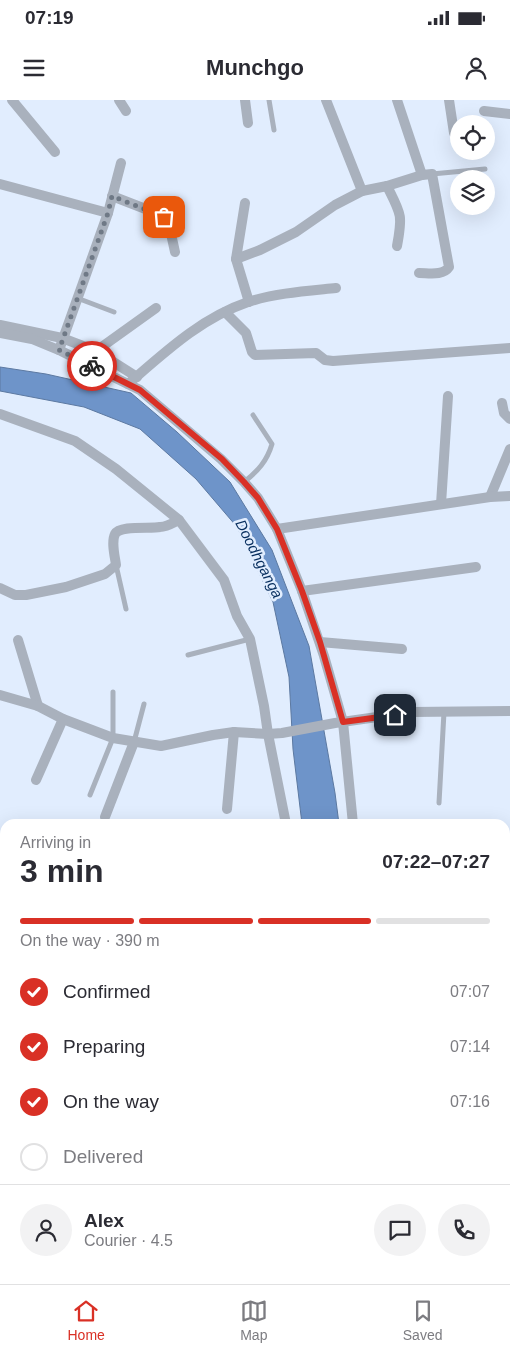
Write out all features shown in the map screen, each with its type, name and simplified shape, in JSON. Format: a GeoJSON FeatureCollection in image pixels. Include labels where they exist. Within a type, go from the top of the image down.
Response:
{"type":"FeatureCollection","features":[{"type":"Feature","properties":{"kind":"street"},"geometry":{"type":"LineString","coordinates":[[12,100],[55,152]]}},
{"type":"Feature","properties":{"kind":"street"},"geometry":{"type":"LineString","coordinates":[[119,100],[126,110]]}},
{"type":"Feature","properties":{"kind":"street"},"geometry":{"type":"LineString","coordinates":[[246,100],[248,123]]}},
{"type":"Feature","properties":{"kind":"street"},"geometry":{"type":"LineString","coordinates":[[326,100],[362,191]]}},
{"type":"Feature","properties":{"kind":"street"},"geometry":{"type":"LineString","coordinates":[[398,100],[427,174],[449,267],[446,271],[439,273],[420,272]]}},
{"type":"Feature","properties":{"kind":"street"},"geometry":{"type":"LineString","coordinates":[[449,100],[451,115]]}},
{"type":"Feature","properties":{"kind":"street"},"geometry":{"type":"LineString","coordinates":[[484,111],[510,114]]}},
{"type":"Feature","properties":{"kind":"street"},"geometry":{"type":"LineString","coordinates":[[59,350],[108,213],[120,163]]}},
{"type":"Feature","properties":{"kind":"street"},"geometry":{"type":"LineString","coordinates":[[236,259],[260,250],[296,232],[335,205],[362,191],[427,174]]}},
{"type":"Feature","properties":{"kind":"street"},"geometry":{"type":"LineString","coordinates":[[0,184],[108,213]]}},
{"type":"Feature","properties":{"kind":"street"},"geometry":{"type":"LineString","coordinates":[[387,186],[400,212],[401,225],[397,246]]}},
{"type":"Feature","properties":{"kind":"street"},"geometry":{"type":"LineString","coordinates":[[112,196],[161,215],[168,220],[174,252]]}},
{"type":"Feature","properties":{"kind":"street"},"geometry":{"type":"LineString","coordinates":[[245,203],[236,259],[249,302]]}},
{"type":"Feature","properties":{"kind":"street"},"geometry":{"type":"LineString","coordinates":[[128,384],[198,326],[225,312],[249,302],[292,293],[336,288]]}},
{"type":"Feature","properties":{"kind":"street"},"geometry":{"type":"LineString","coordinates":[[96,351],[156,308]]}},
{"type":"Feature","properties":{"kind":"street"},"geometry":{"type":"LineString","coordinates":[[225,312],[246,333],[252,352],[256,354],[316,352],[325,360],[333,361],[510,348]]}},
{"type":"Feature","properties":{"kind":"street"},"geometry":{"type":"LineString","coordinates":[[0,325],[62,338],[96,351],[136,377]]}},
{"type":"Feature","properties":{"kind":"street"},"geometry":{"type":"LineString","coordinates":[[0,333],[32,339],[59,350],[140,390],[222,459],[258,498],[277,529],[320,642],[339,723],[352,819]]}},
{"type":"Feature","properties":{"kind":"street"},"geometry":{"type":"LineString","coordinates":[[441,504],[448,396]]}},
{"type":"Feature","properties":{"kind":"street"},"geometry":{"type":"LineString","coordinates":[[502,403],[504,413],[510,419]]}},
{"type":"Feature","properties":{"kind":"street"},"geometry":{"type":"LineString","coordinates":[[0,414],[75,441],[116,469],[178,520],[224,580],[237,616],[250,639],[285,819]]}},
{"type":"Feature","properties":{"kind":"street"},"geometry":{"type":"LineString","coordinates":[[490,497],[510,449]]}},
{"type":"Feature","properties":{"kind":"street"},"geometry":{"type":"LineString","coordinates":[[277,529],[490,497],[510,496]]}},
{"type":"Feature","properties":{"kind":"street"},"geometry":{"type":"LineString","coordinates":[[0,588],[15,595],[42,592],[66,587],[105,574],[116,565],[114,536],[117,531],[162,527],[178,520]]}},
{"type":"Feature","properties":{"kind":"street"},"geometry":{"type":"LineString","coordinates":[[302,591],[476,567]]}},
{"type":"Feature","properties":{"kind":"street"},"geometry":{"type":"LineString","coordinates":[[18,640],[38,706]]}},
{"type":"Feature","properties":{"kind":"street"},"geometry":{"type":"LineString","coordinates":[[320,642],[402,649]]}},
{"type":"Feature","properties":{"kind":"street"},"geometry":{"type":"LineString","coordinates":[[0,695],[38,706],[63,719],[113,738],[162,746],[195,738],[234,732],[282,733],[412,712],[510,710]]}},
{"type":"Feature","properties":{"kind":"street"},"geometry":{"type":"LineString","coordinates":[[36,780],[63,719]]}},
{"type":"Feature","properties":{"kind":"street"},"geometry":{"type":"LineString","coordinates":[[227,809],[234,732]]}},
{"type":"Feature","properties":{"kind":"street"},"geometry":{"type":"LineString","coordinates":[[105,817],[134,742]]}},
{"type":"Feature","properties":{"kind":"lane"},"geometry":{"type":"LineString","coordinates":[[269,100],[274,130]]}},
{"type":"Feature","properties":{"kind":"lane"},"geometry":{"type":"LineString","coordinates":[[427,174],[450,172]]}},
{"type":"Feature","properties":{"kind":"lane"},"geometry":{"type":"LineString","coordinates":[[78,298],[114,312]]}},
{"type":"Feature","properties":{"kind":"lane"},"geometry":{"type":"LineString","coordinates":[[244,482],[261,468],[272,444],[253,416]]}},
{"type":"Feature","properties":{"kind":"lane"},"geometry":{"type":"LineString","coordinates":[[116,565],[126,609]]}},
{"type":"Feature","properties":{"kind":"lane"},"geometry":{"type":"LineString","coordinates":[[188,655],[250,639]]}},
{"type":"Feature","properties":{"kind":"lane"},"geometry":{"type":"LineString","coordinates":[[90,795],[113,738],[113,692]]}},
{"type":"Feature","properties":{"kind":"lane"},"geometry":{"type":"LineString","coordinates":[[134,742],[144,704]]}},
{"type":"Feature","properties":{"kind":"lane"},"geometry":{"type":"LineString","coordinates":[[439,803],[444,712]]}},
{"type":"Feature","properties":{"kind":"water","name":"Doodhganga"},"geometry":{"type":"Polygon","coordinates":[[[0,367],[46,374],[131,393],[177,432],[230,482],[272,550],[309,646],[338,819],[301,819],[293,749],[289,677],[273,602],[237,527],[196,479],[140,429],[84,407],[0,391],[0,367]]]}},
{"type":"Feature","properties":{"kind":"way so far"},"geometry":{"type":"LineString","coordinates":[[92,366],[59,350],[108,213],[112,196],[164,217]]}},
{"type":"Feature","properties":{"kind":"route"},"geometry":{"type":"LineString","coordinates":[[92,366],[140,390],[222,459],[258,498],[277,529],[302,591],[320,642],[343,722],[395,715]]}}]}
